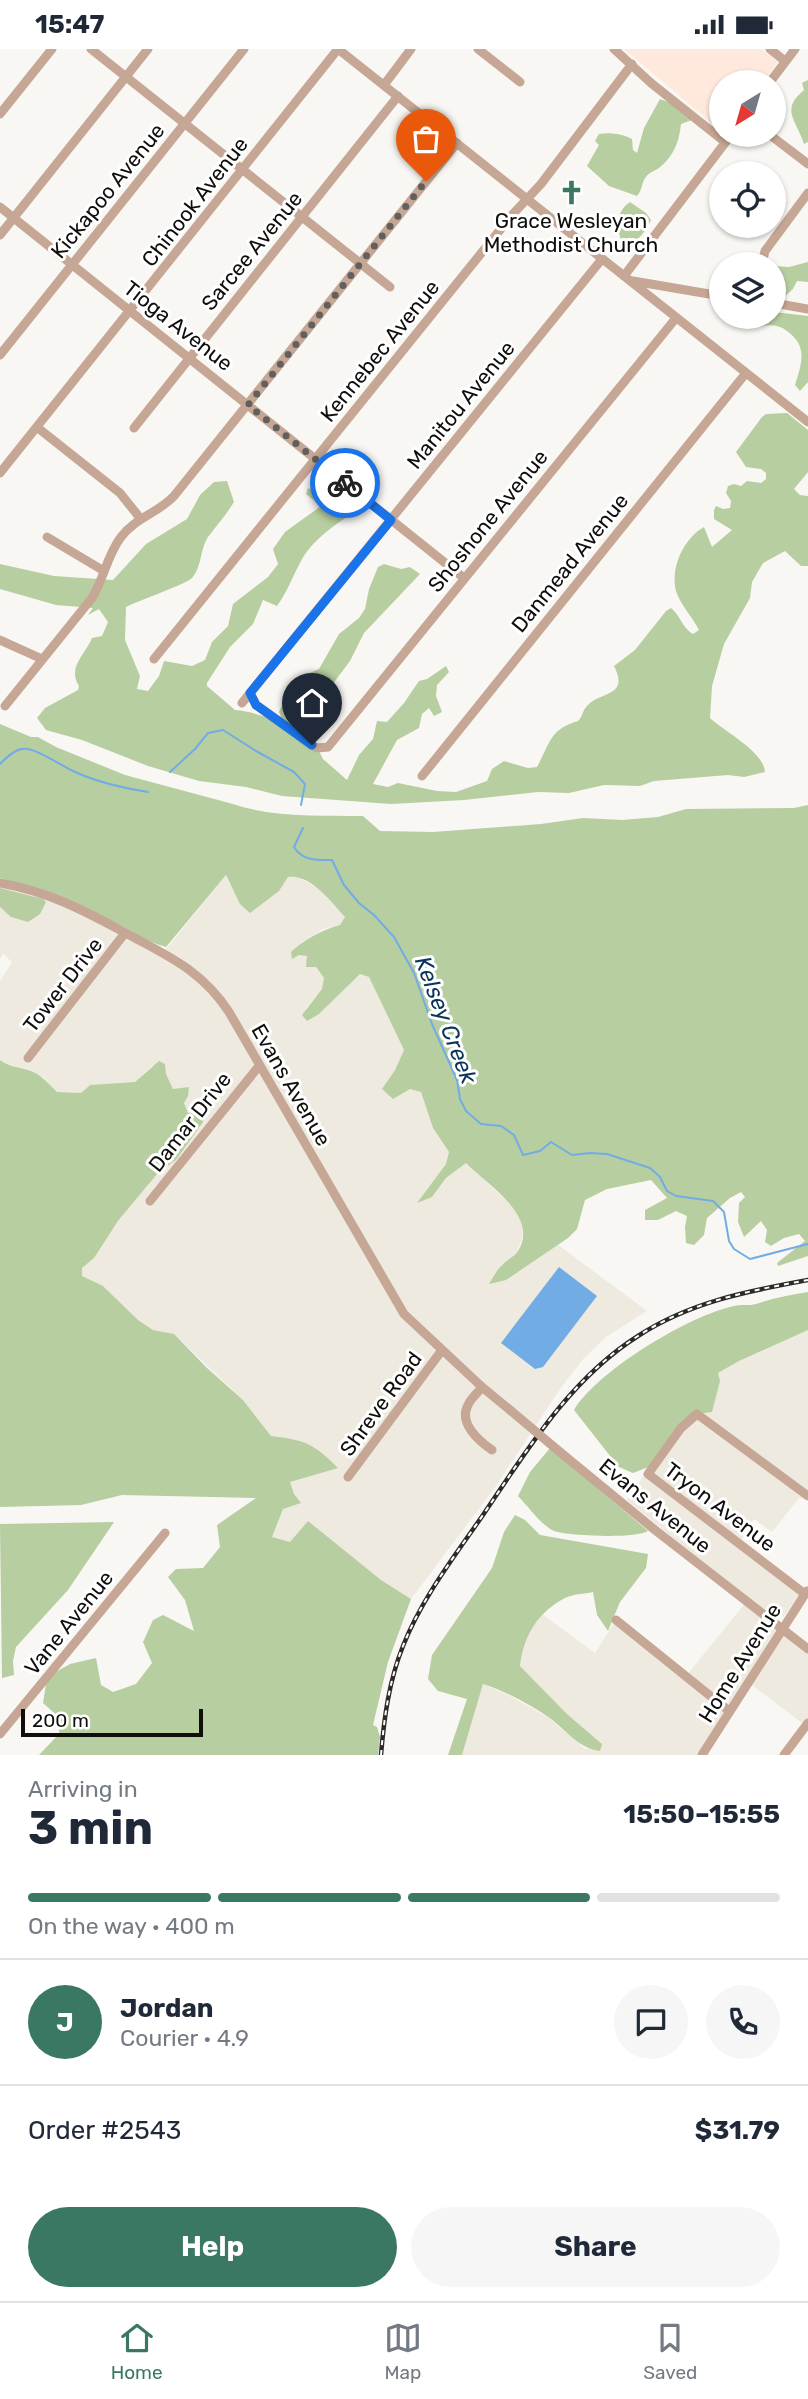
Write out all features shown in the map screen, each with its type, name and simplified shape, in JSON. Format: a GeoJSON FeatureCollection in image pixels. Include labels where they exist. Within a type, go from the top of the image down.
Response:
{"type":"FeatureCollection","features":[{"type":"Feature","properties":{"kind":"street"},"geometry":{"type":"LineString","coordinates":[[0,114],[52,49]]}},
{"type":"Feature","properties":{"kind":"street"},"geometry":{"type":"LineString","coordinates":[[91,49],[390,287]]}},
{"type":"Feature","properties":{"kind":"street"},"geometry":{"type":"LineString","coordinates":[[0,235],[148,49]]}},
{"type":"Feature","properties":{"kind":"street","name":"Kickapoo Avenue"},"geometry":{"type":"LineString","coordinates":[[0,355],[244,49]]}},
{"type":"Feature","properties":{"kind":"street"},"geometry":{"type":"LineString","coordinates":[[338,49],[808,422]]}},
{"type":"Feature","properties":{"kind":"street","name":"Chinook Avenue"},"geometry":{"type":"LineString","coordinates":[[0,473],[338,49]]}},
{"type":"Feature","properties":{"kind":"street"},"geometry":{"type":"LineString","coordinates":[[384,85],[411,49]]}},
{"type":"Feature","properties":{"kind":"street"},"geometry":{"type":"LineString","coordinates":[[478,49],[520,82]]}},
{"type":"Feature","properties":{"kind":"street"},"geometry":{"type":"LineString","coordinates":[[614,49],[651,83],[709,124]]}},
{"type":"Feature","properties":{"kind":"street"},"geometry":{"type":"LineString","coordinates":[[770,49],[785,61]]}},
{"type":"Feature","properties":{"kind":"street"},"geometry":{"type":"LineString","coordinates":[[779,70],[795,49]]}},
{"type":"Feature","properties":{"kind":"street","name":"Kennebec Avenue"},"geometry":{"type":"LineString","coordinates":[[154,659],[315,458],[541,184],[632,64]]}},
{"type":"Feature","properties":{"kind":"street","name":"Sarcee Avenue"},"geometry":{"type":"LineString","coordinates":[[134,428],[398,96]]}},
{"type":"Feature","properties":{"kind":"street"},"geometry":{"type":"LineString","coordinates":[[5,706],[92,598],[113,548],[121,537],[140,518],[171,500],[457,143]]}},
{"type":"Feature","properties":{"kind":"street"},"geometry":{"type":"LineString","coordinates":[[628,278],[722,147]]}},
{"type":"Feature","properties":{"kind":"street"},"geometry":{"type":"LineString","coordinates":[[786,147],[808,164]]}},
{"type":"Feature","properties":{"kind":"street"},"geometry":{"type":"LineString","coordinates":[[765,252],[808,193]]}},
{"type":"Feature","properties":{"kind":"street","name":"Tioga Avenue"},"geometry":{"type":"LineString","coordinates":[[0,207],[464,578]]}},
{"type":"Feature","properties":{"kind":"street","name":"Manitou Avenue"},"geometry":{"type":"LineString","coordinates":[[242,703],[603,259]]}},
{"type":"Feature","properties":{"kind":"street"},"geometry":{"type":"LineString","coordinates":[[628,278],[709,294]]}},
{"type":"Feature","properties":{"kind":"street"},"geometry":{"type":"LineString","coordinates":[[786,305],[808,309]]}},
{"type":"Feature","properties":{"kind":"street","name":"Shoshone Avenue"},"geometry":{"type":"LineString","coordinates":[[250,693],[256,705],[312,745],[317,748],[328,747],[676,318]]}},
{"type":"Feature","properties":{"kind":"street","name":"Danmead Avenue"},"geometry":{"type":"LineString","coordinates":[[422,776],[746,373]]}},
{"type":"Feature","properties":{"kind":"street"},"geometry":{"type":"LineString","coordinates":[[38,428],[120,493],[140,518]]}},
{"type":"Feature","properties":{"kind":"street"},"geometry":{"type":"LineString","coordinates":[[47,537],[104,571]]}},
{"type":"Feature","properties":{"kind":"street"},"geometry":{"type":"LineString","coordinates":[[0,640],[42,659]]}},
{"type":"Feature","properties":{"kind":"street","name":"Evans Avenue"},"geometry":{"type":"LineString","coordinates":[[0,883],[67,902],[176,960],[201,978],[223,1004],[404,1314],[482,1387],[575,1465],[808,1649]]}},
{"type":"Feature","properties":{"kind":"street","name":"Tower Drive"},"geometry":{"type":"LineString","coordinates":[[28,1058],[125,933]]}},
{"type":"Feature","properties":{"kind":"street","name":"Damar Drive"},"geometry":{"type":"LineString","coordinates":[[150,1201],[259,1066]]}},
{"type":"Feature","properties":{"kind":"street","name":"Shreve Road"},"geometry":{"type":"LineString","coordinates":[[348,1478],[442,1350]]}},
{"type":"Feature","properties":{"kind":"street"},"geometry":{"type":"LineString","coordinates":[[482,1387],[467,1406],[466,1417],[478,1440],[492,1450]]}},
{"type":"Feature","properties":{"kind":"street","name":"Tryon Avenue"},"geometry":{"type":"LineString","coordinates":[[806,1591],[648,1474],[681,1428],[697,1414],[808,1496]]}},
{"type":"Feature","properties":{"kind":"street","name":"Vane Avenue"},"geometry":{"type":"LineString","coordinates":[[0,1734],[165,1533]]}},
{"type":"Feature","properties":{"kind":"street","name":"Home Avenue"},"geometry":{"type":"LineString","coordinates":[[702,1755],[806,1591]]}},
{"type":"Feature","properties":{"kind":"street"},"geometry":{"type":"LineString","coordinates":[[616,1620],[730,1711]]}},
{"type":"Feature","properties":{"kind":"street"},"geometry":{"type":"LineString","coordinates":[[784,1755],[808,1723]]}},
{"type":"Feature","properties":{"kind":"shaded area"},"geometry":{"type":"Polygon","coordinates":[[[624,49],[761,49],[778,62],[772,70],[709,70],[709,121],[624,49]]]}},
{"type":"Feature","properties":{"kind":"shaded area"},"geometry":{"type":"Polygon","coordinates":[[[226,875],[230,885],[279,891],[288,877],[295,876],[318,888],[345,917],[340,925],[323,929],[301,943],[299,954],[307,956],[324,978],[323,989],[305,1009],[319,1014],[360,973],[369,977],[404,1050],[382,1090],[410,1089],[421,1092],[433,1128],[449,1152],[446,1164],[418,1202],[433,1196],[446,1178],[466,1163],[516,1210],[522,1221],[523,1236],[517,1252],[499,1267],[528,1263],[557,1244],[647,1311],[606,1337],[584,1358],[560,1389],[496,1486],[411,1599],[381,1580],[308,1522],[290,1542],[272,1537],[283,1509],[294,1494],[290,1482],[337,1467],[292,1439],[271,1436],[243,1400],[174,1334],[153,1330],[138,1320],[103,1286],[82,1277],[82,1268],[94,1258],[118,1221],[159,1172],[176,1160],[202,1111],[188,1113],[184,1103],[189,1088],[173,1089],[165,1064],[152,1066],[135,1082],[90,1085],[81,1093],[57,1092],[43,1077],[29,1070],[6,1065],[0,1060],[0,981],[12,962],[3,954],[0,959],[0,883],[43,894],[163,953],[226,875]]]}},
{"type":"Feature","properties":{"kind":"shaded area"},"geometry":{"type":"Polygon","coordinates":[[[808,1330],[808,1499],[799,1498],[772,1532],[754,1519],[741,1540],[801,1593],[784,1616],[774,1617],[766,1615],[627,1500],[651,1466],[694,1416],[703,1422],[705,1413],[712,1412],[718,1373],[808,1330]]]}},
{"type":"Feature","properties":{"kind":"shaded area"},"geometry":{"type":"Polygon","coordinates":[[[746,1602],[808,1649],[806,1726],[748,1682],[704,1752],[708,1755],[462,1755],[483,1684],[549,1718],[585,1749],[602,1744],[567,1714],[520,1666],[521,1650],[530,1630],[542,1614],[595,1653],[616,1620],[687,1675],[746,1602]]]}},
{"type":"Feature","properties":{"kind":"green space"},"geometry":{"type":"Polygon","coordinates":[[[808,80],[808,142],[804,144],[791,109],[804,90],[802,83],[808,80]]]}},
{"type":"Feature","properties":{"kind":"green space"},"geometry":{"type":"Polygon","coordinates":[[[660,99],[671,103],[692,120],[681,124],[672,154],[659,168],[647,175],[637,196],[609,186],[587,166],[599,145],[595,141],[599,134],[616,134],[632,139],[633,150],[637,153],[644,128],[660,99]]]}},
{"type":"Feature","properties":{"kind":"green space"},"geometry":{"type":"Polygon","coordinates":[[[630,202],[651,220],[636,240],[623,245],[618,221],[630,202]]]}},
{"type":"Feature","properties":{"kind":"green space"},"geometry":{"type":"Polygon","coordinates":[[[808,262],[808,282],[797,281],[786,295],[786,267],[808,262]]]}},
{"type":"Feature","properties":{"kind":"green space"},"geometry":{"type":"Polygon","coordinates":[[[786,313],[808,316],[808,382],[800,391],[795,385],[801,362],[801,349],[784,329],[786,313]]]}},
{"type":"Feature","properties":{"kind":"green space"},"geometry":{"type":"Polygon","coordinates":[[[787,413],[808,430],[808,472],[794,489],[800,495],[808,496],[808,566],[801,566],[785,551],[763,563],[752,582],[750,598],[724,644],[712,686],[710,718],[751,750],[763,764],[765,772],[744,777],[728,775],[654,781],[640,786],[604,785],[569,793],[538,792],[391,804],[282,796],[246,787],[199,781],[148,766],[82,740],[46,730],[37,718],[45,708],[78,690],[75,673],[78,661],[92,638],[102,636],[108,622],[99,609],[88,615],[93,608],[56,605],[0,589],[0,564],[54,576],[113,580],[146,544],[187,519],[200,495],[214,482],[227,481],[234,502],[208,537],[198,569],[192,578],[126,607],[125,640],[140,676],[137,689],[148,691],[159,676],[164,661],[192,666],[205,660],[212,642],[228,626],[233,604],[268,577],[278,564],[273,549],[285,532],[321,506],[306,494],[308,488],[351,514],[329,529],[310,548],[277,606],[263,600],[253,624],[230,647],[207,686],[235,710],[282,720],[279,712],[284,701],[297,694],[307,674],[319,669],[339,634],[359,618],[365,609],[378,567],[384,564],[401,569],[410,567],[420,574],[364,633],[350,661],[332,685],[297,722],[310,733],[323,759],[347,780],[359,755],[373,739],[377,721],[387,722],[419,681],[427,679],[446,666],[449,672],[437,685],[436,696],[442,712],[434,716],[429,708],[422,714],[419,728],[397,740],[373,784],[388,787],[398,783],[456,792],[487,781],[492,769],[504,761],[528,768],[537,767],[556,733],[578,721],[587,706],[616,688],[618,676],[614,666],[635,650],[666,611],[671,608],[693,634],[699,630],[676,591],[675,573],[680,555],[690,538],[704,527],[712,547],[732,530],[714,519],[716,506],[730,508],[731,501],[726,493],[728,486],[741,486],[747,481],[761,483],[766,479],[766,473],[761,469],[746,467],[736,452],[762,417],[766,414],[787,413]]]}},
{"type":"Feature","properties":{"kind":"green space"},"geometry":{"type":"Polygon","coordinates":[[[0,724],[31,737],[38,737],[125,775],[265,812],[363,816],[380,831],[433,832],[583,818],[622,820],[658,817],[686,809],[794,808],[808,805],[808,1256],[778,1266],[777,1263],[805,1241],[799,1234],[784,1238],[771,1246],[765,1242],[767,1230],[761,1221],[744,1237],[738,1222],[739,1203],[745,1197],[741,1192],[707,1218],[704,1235],[694,1245],[686,1243],[687,1216],[676,1211],[658,1220],[645,1220],[645,1210],[667,1198],[651,1180],[607,1189],[585,1200],[577,1229],[568,1238],[506,1280],[489,1284],[499,1268],[518,1251],[523,1238],[522,1226],[508,1202],[466,1163],[446,1178],[432,1197],[417,1203],[446,1164],[449,1152],[433,1128],[421,1092],[410,1089],[393,1099],[382,1089],[404,1050],[369,977],[360,974],[319,1014],[307,1021],[302,1015],[322,989],[324,978],[316,967],[306,967],[307,956],[299,955],[292,959],[291,952],[314,935],[340,925],[345,917],[320,890],[296,877],[288,877],[279,891],[250,913],[240,904],[226,875],[166,947],[84,909],[0,878],[0,724]]]}},
{"type":"Feature","properties":{"kind":"green space"},"geometry":{"type":"Polygon","coordinates":[[[0,888],[46,902],[40,914],[28,922],[11,917],[0,907],[0,888]]]}},
{"type":"Feature","properties":{"kind":"green space"},"geometry":{"type":"Polygon","coordinates":[[[0,1060],[37,1074],[57,1092],[81,1093],[90,1085],[135,1082],[159,1061],[165,1064],[173,1089],[189,1087],[184,1103],[188,1113],[203,1111],[203,1122],[176,1160],[159,1172],[118,1221],[94,1258],[82,1268],[82,1276],[103,1286],[138,1320],[153,1330],[174,1334],[243,1400],[271,1436],[308,1444],[338,1468],[290,1482],[301,1503],[283,1509],[272,1537],[290,1542],[308,1521],[381,1580],[411,1599],[388,1662],[373,1725],[377,1727],[380,1737],[378,1755],[39,1755],[59,1734],[60,1718],[43,1703],[47,1677],[70,1664],[96,1658],[101,1685],[113,1692],[136,1684],[152,1663],[143,1642],[153,1620],[163,1615],[194,1631],[185,1600],[168,1577],[176,1569],[203,1568],[220,1547],[217,1525],[256,1498],[122,1495],[81,1505],[0,1507],[0,1060]]]}},
{"type":"Feature","properties":{"kind":"green space"},"geometry":{"type":"Polygon","coordinates":[[[808,1292],[808,1330],[718,1373],[720,1381],[712,1412],[697,1414],[651,1466],[633,1473],[619,1467],[574,1410],[586,1395],[623,1362],[670,1333],[715,1311],[808,1292]]]}},
{"type":"Feature","properties":{"kind":"green space"},"geometry":{"type":"Polygon","coordinates":[[[550,1448],[648,1531],[617,1536],[587,1535],[554,1531],[544,1524],[518,1496],[530,1472],[550,1448]]]}},
{"type":"Feature","properties":{"kind":"green space"},"geometry":{"type":"Polygon","coordinates":[[[515,1515],[525,1520],[540,1535],[648,1554],[646,1568],[620,1602],[608,1631],[597,1615],[593,1592],[565,1598],[547,1610],[528,1635],[524,1645],[520,1666],[567,1714],[602,1744],[600,1751],[585,1747],[551,1719],[527,1704],[483,1684],[462,1755],[448,1755],[467,1699],[438,1691],[428,1679],[432,1655],[492,1568],[504,1532],[515,1515]]]}},
{"type":"Feature","properties":{"kind":"green space"},"geometry":{"type":"Polygon","coordinates":[[[114,1522],[68,1590],[16,1647],[14,1675],[2,1678],[0,1524],[114,1522]]]}},
{"type":"Feature","properties":{"kind":"water"},"geometry":{"type":"Polygon","coordinates":[[[559,1267],[597,1296],[543,1367],[535,1369],[501,1343],[559,1267]]]}},
{"type":"Feature","properties":{"kind":"waterway","name":"Kelsey Creek"},"geometry":{"type":"LineString","coordinates":[[170,772],[208,733],[223,730],[294,772],[305,784],[301,805]]}},
{"type":"Feature","properties":{"kind":"waterway","name":"Kelsey Creek"},"geometry":{"type":"LineString","coordinates":[[0,764],[16,751],[28,749],[91,778],[148,792]]}},
{"type":"Feature","properties":{"kind":"waterway","name":"Kelsey Creek"},"geometry":{"type":"LineString","coordinates":[[303,828],[294,847],[297,852],[311,859],[332,860],[344,885],[394,937],[414,973],[432,1024],[457,1080],[460,1099],[466,1111],[481,1124],[501,1126],[514,1135],[523,1155],[540,1151],[551,1142],[572,1155],[607,1154],[650,1168],[660,1177],[667,1191],[676,1196],[713,1201],[724,1212],[729,1241],[734,1249],[750,1259],[808,1244]]}},
{"type":"Feature","properties":{"kind":"railway"},"geometry":{"type":"LineString","coordinates":[[381,1755],[394,1673],[419,1611],[516,1466],[571,1394],[614,1353],[678,1314],[720,1299],[808,1280]]}},
{"type":"Feature","properties":{"kind":"way so far"},"geometry":{"type":"LineString","coordinates":[[345,483],[248,405],[426,181]]}},
{"type":"Feature","properties":{"kind":"place","name":"Grace Wesleyan Methodist Church"},"geometry":{"type":"Point","coordinates":[571,192]}},
{"type":"Feature","properties":{"kind":"route"},"geometry":{"type":"LineString","coordinates":[[312,745],[256,705],[250,693],[391,520],[345,483]]}}]}
